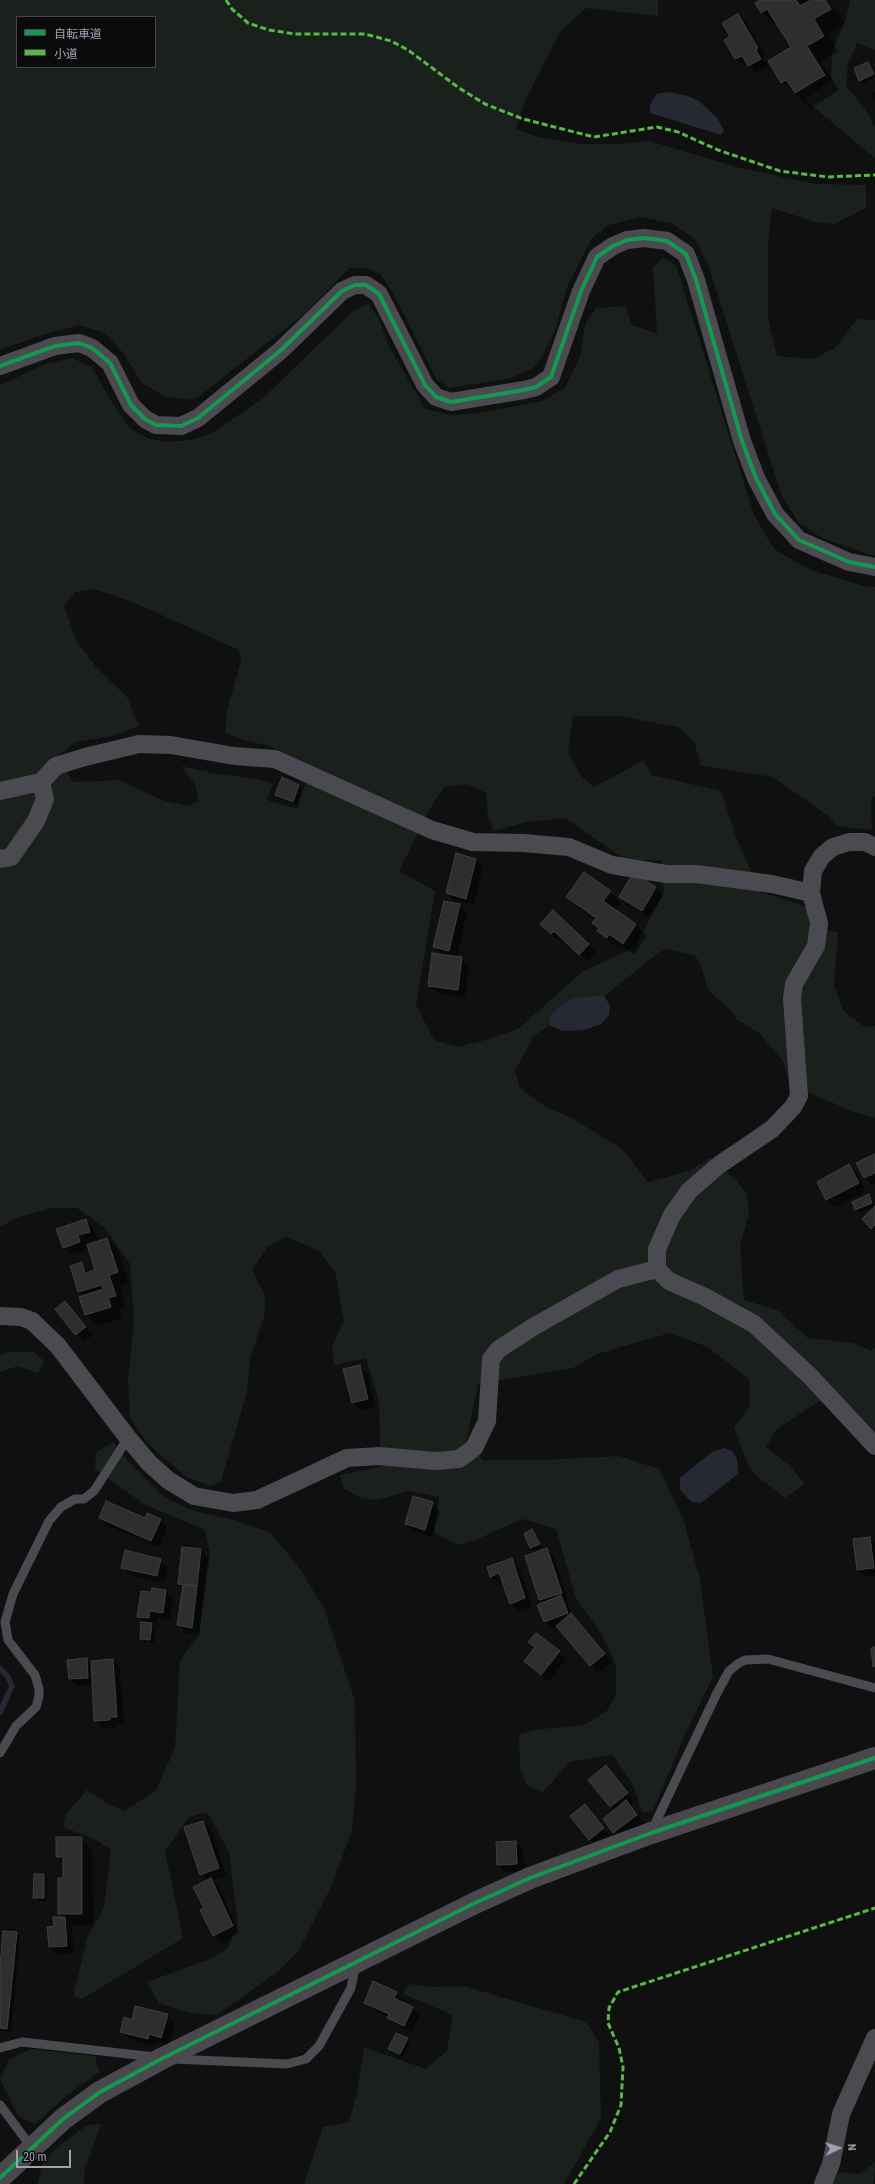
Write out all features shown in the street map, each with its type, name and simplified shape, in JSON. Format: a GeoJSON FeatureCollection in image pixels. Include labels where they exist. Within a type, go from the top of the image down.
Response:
{"type":"FeatureCollection","features":[{"type":"Feature","properties":{"kind":"street"},"geometry":{"type":"LineString","coordinates":[[0,366],[55,346],[79,343],[92,348],[110,363],[131,405],[145,419],[156,425],[181,426],[198,418],[280,351],[342,291],[355,285],[366,285],[379,294],[425,385],[436,397],[452,402],[524,390],[536,387],[551,377],[581,290],[597,257],[613,246],[627,240],[644,238],[667,241],[686,254],[696,280],[742,441],[756,478],[775,514],[799,540],[849,562],[875,567]]}},
{"type":"Feature","properties":{"kind":"street"},"geometry":{"type":"LineString","coordinates":[[0,791],[41,782],[56,766],[139,744],[170,745],[234,756],[275,759],[432,830],[474,842],[523,843],[569,847],[612,865],[666,874],[696,874],[772,884],[811,893]]}},
{"type":"Feature","properties":{"kind":"street"},"geometry":{"type":"LineString","coordinates":[[0,859],[11,857],[36,821],[45,799],[41,782]]}},
{"type":"Feature","properties":{"kind":"street"},"geometry":{"type":"LineString","coordinates":[[875,847],[865,842],[849,842],[833,847],[822,856],[813,871],[811,893],[819,923],[816,946],[794,984],[792,998],[799,1096],[793,1107],[772,1129],[719,1165],[689,1191],[672,1215],[657,1249],[657,1269],[669,1281],[705,1297],[754,1324],[810,1376],[875,1446]]}},
{"type":"Feature","properties":{"kind":"street"},"geometry":{"type":"LineString","coordinates":[[0,1316],[20,1318],[32,1322],[53,1341],[112,1414],[128,1438],[149,1463],[168,1480],[194,1496],[233,1503],[256,1500],[347,1458],[379,1456],[436,1461],[459,1459],[474,1448],[487,1421],[491,1360],[498,1349],[533,1326],[618,1279],[657,1269]]}},
{"type":"Feature","properties":{"kind":"street"},"geometry":{"type":"LineString","coordinates":[[0,2178],[63,2119],[100,2092],[163,2058],[530,1878],[651,1833],[875,1758]]}},
{"type":"Feature","properties":{"kind":"street"},"geometry":{"type":"LineString","coordinates":[[823,2184],[831,2164],[841,2114],[875,2038]]}},
{"type":"Feature","properties":{"kind":"lane"},"geometry":{"type":"LineString","coordinates":[[0,1753],[16,1726],[36,1708],[39,1696],[39,1689],[35,1675],[8,1640],[5,1622],[13,1594],[49,1521],[61,1507],[75,1499],[84,1499],[94,1491],[128,1438]]}},
{"type":"Feature","properties":{"kind":"lane"},"geometry":{"type":"LineString","coordinates":[[651,1833],[717,1693],[729,1671],[739,1663],[745,1660],[768,1659],[875,1688]]}},
{"type":"Feature","properties":{"kind":"lane"},"geometry":{"type":"LineString","coordinates":[[0,2048],[22,2042],[163,2058],[287,2064],[306,2058],[318,2046],[351,1988],[357,1962]]}},
{"type":"Feature","properties":{"kind":"lane"},"geometry":{"type":"LineString","coordinates":[[0,2105],[32,2148]]}},
{"type":"Feature","properties":{"kind":"shaded area"},"geometry":{"type":"Polygon","coordinates":[[[0,0],[658,0],[658,16],[586,8],[560,32],[525,101],[516,129],[538,137],[580,144],[620,144],[649,141],[740,168],[816,184],[866,185],[866,208],[834,224],[815,222],[772,208],[768,246],[768,318],[777,356],[813,359],[835,348],[857,319],[875,320],[875,555],[870,555],[822,538],[799,523],[781,494],[709,267],[695,239],[671,223],[640,217],[609,225],[592,238],[567,287],[555,331],[541,359],[532,369],[508,379],[449,388],[437,380],[394,295],[381,275],[366,268],[349,268],[307,312],[194,400],[166,397],[142,383],[123,353],[105,333],[79,325],[42,335],[0,350],[0,0]]]}},
{"type":"Feature","properties":{"kind":"shaded area"},"geometry":{"type":"Polygon","coordinates":[[[850,0],[875,0],[875,50],[857,43],[848,64],[846,86],[866,110],[875,128],[875,158],[804,99],[831,81],[832,52],[846,18],[850,0]]]}},
{"type":"Feature","properties":{"kind":"shaded area"},"geometry":{"type":"Polygon","coordinates":[[[669,92],[688,96],[699,101],[717,118],[724,130],[721,135],[650,113],[650,105],[656,94],[669,92]]]}},
{"type":"Feature","properties":{"kind":"shaded area"},"geometry":{"type":"Polygon","coordinates":[[[663,258],[676,265],[754,515],[774,549],[808,569],[863,586],[875,587],[875,796],[871,799],[872,830],[837,826],[827,815],[773,777],[699,765],[700,760],[694,742],[679,727],[618,716],[573,716],[568,752],[582,777],[594,787],[644,760],[652,775],[721,791],[736,837],[760,892],[799,904],[809,910],[809,924],[838,933],[834,985],[843,1010],[864,1027],[875,1026],[875,1118],[857,1113],[790,1085],[783,1061],[759,1033],[736,1019],[732,1011],[715,997],[708,988],[701,966],[695,955],[664,949],[604,996],[592,997],[550,1016],[549,1025],[533,1037],[515,1071],[520,1088],[547,1108],[572,1118],[622,1149],[648,1182],[689,1171],[710,1158],[735,1179],[747,1194],[749,1214],[740,1246],[744,1300],[777,1310],[808,1338],[853,1343],[871,1351],[875,1347],[875,1437],[833,1392],[776,1430],[766,1447],[790,1466],[805,1484],[785,1498],[756,1475],[748,1465],[734,1427],[750,1406],[749,1379],[708,1347],[670,1333],[597,1354],[573,1368],[478,1384],[466,1442],[483,1460],[541,1460],[619,1456],[659,1469],[683,1518],[700,1579],[713,1677],[685,1734],[653,1811],[642,1812],[633,1785],[613,1755],[570,1762],[542,1793],[526,1784],[520,1769],[519,1734],[541,1729],[584,1725],[607,1711],[616,1695],[616,1667],[604,1638],[575,1596],[556,1529],[522,1519],[478,1539],[457,1545],[434,1532],[439,1497],[410,1491],[376,1500],[362,1498],[344,1489],[340,1475],[381,1467],[379,1402],[366,1358],[334,1365],[332,1348],[344,1320],[335,1272],[318,1250],[286,1237],[268,1246],[252,1270],[265,1296],[265,1313],[250,1359],[247,1392],[221,1481],[211,1486],[186,1477],[147,1443],[130,1418],[128,1382],[134,1320],[130,1264],[104,1227],[77,1208],[53,1208],[19,1217],[0,1227],[0,385],[48,363],[72,358],[92,367],[111,401],[130,428],[149,439],[168,442],[191,440],[212,433],[262,399],[352,312],[368,303],[379,319],[390,348],[425,409],[453,415],[474,414],[542,401],[565,388],[580,356],[586,322],[596,308],[626,306],[631,325],[657,333],[653,267],[663,258]],[[94,589],[75,592],[64,606],[76,640],[96,667],[127,697],[139,726],[112,736],[76,742],[57,757],[73,782],[119,780],[162,800],[188,806],[198,801],[196,786],[181,766],[218,774],[259,779],[273,784],[267,800],[297,809],[311,766],[270,746],[243,740],[225,733],[227,710],[241,661],[239,650],[135,603],[94,589]],[[468,784],[444,787],[433,803],[399,871],[435,891],[416,1005],[434,1040],[458,1047],[518,1029],[582,972],[635,947],[664,892],[661,860],[626,860],[565,818],[527,822],[494,831],[488,817],[486,793],[468,784]]]}},
{"type":"Feature","properties":{"kind":"shaded area"},"geometry":{"type":"Polygon","coordinates":[[[604,996],[610,1005],[609,1015],[601,1024],[584,1030],[563,1031],[549,1025],[550,1016],[562,1005],[575,997],[604,996]]]}},
{"type":"Feature","properties":{"kind":"shaded area"},"geometry":{"type":"Polygon","coordinates":[[[7,1352],[34,1352],[44,1361],[38,1373],[18,1366],[0,1372],[0,1355],[7,1352]]]}},
{"type":"Feature","properties":{"kind":"shaded area"},"geometry":{"type":"Polygon","coordinates":[[[113,1442],[128,1461],[164,1497],[194,1511],[234,1520],[269,1532],[298,1566],[324,1608],[355,1701],[356,1786],[352,1831],[330,1889],[299,1950],[280,1970],[217,2015],[189,2013],[159,2003],[147,1982],[210,1959],[227,1949],[238,1926],[229,1852],[207,1812],[189,1817],[165,1851],[183,1938],[82,1999],[73,1996],[88,1935],[104,1908],[111,1850],[96,1840],[63,1827],[66,1814],[87,1790],[108,1804],[125,1811],[156,1790],[175,1748],[180,1660],[199,1636],[210,1554],[205,1530],[144,1504],[95,1469],[96,1453],[113,1442]]]}},
{"type":"Feature","properties":{"kind":"shaded area"},"geometry":{"type":"Polygon","coordinates":[[[724,1448],[732,1451],[737,1459],[738,1474],[701,1503],[692,1502],[680,1490],[680,1478],[712,1452],[724,1448]]]}},
{"type":"Feature","properties":{"kind":"shaded area"},"geometry":{"type":"Polygon","coordinates":[[[409,1984],[435,1987],[464,1986],[586,2022],[599,2042],[601,2118],[564,2184],[304,2184],[323,2127],[349,2122],[357,2093],[364,2047],[426,2069],[447,2051],[453,2015],[403,1994],[409,1984]]]}},
{"type":"Feature","properties":{"kind":"shaded area"},"geometry":{"type":"Polygon","coordinates":[[[31,2049],[95,2056],[99,2072],[66,2096],[35,2124],[18,2116],[0,2079],[9,2059],[31,2049]]]}},
{"type":"Feature","properties":{"kind":"shaded area"},"geometry":{"type":"Polygon","coordinates":[[[101,2124],[85,2168],[84,2184],[38,2184],[42,2163],[59,2146],[87,2125],[101,2124]]]}},
{"type":"Feature","properties":{"kind":"shaded area"},"geometry":{"type":"Polygon","coordinates":[[[875,2162],[874,2184],[832,2184],[839,2172],[859,2174],[875,2162]]]}},
{"type":"Feature","properties":{"kind":"building"},"geometry":{"type":"Polygon","coordinates":[[[760,0],[796,0],[800,6],[811,0],[825,0],[831,9],[814,19],[824,36],[807,46],[825,75],[795,93],[786,80],[781,83],[768,61],[791,47],[767,9],[761,13],[755,3],[760,0]]]}},
{"type":"Feature","properties":{"kind":"building"},"geometry":{"type":"Polygon","coordinates":[[[738,14],[758,48],[756,50],[761,59],[748,66],[742,56],[735,59],[724,40],[730,37],[722,23],[738,14]]]}},
{"type":"Feature","properties":{"kind":"building"},"geometry":{"type":"Polygon","coordinates":[[[868,62],[874,74],[859,81],[854,68],[868,62]]]}},
{"type":"Feature","properties":{"kind":"building"},"geometry":{"type":"Polygon","coordinates":[[[282,777],[299,785],[293,802],[275,795],[282,777]]]}},
{"type":"Feature","properties":{"kind":"building"},"geometry":{"type":"Polygon","coordinates":[[[456,853],[476,859],[466,899],[446,893],[456,853]]]}},
{"type":"Feature","properties":{"kind":"building"},"geometry":{"type":"Polygon","coordinates":[[[584,872],[611,891],[603,901],[636,924],[623,944],[609,934],[607,938],[597,931],[599,928],[592,923],[596,918],[566,897],[584,872]]]}},
{"type":"Feature","properties":{"kind":"building"},"geometry":{"type":"Polygon","coordinates":[[[633,873],[656,887],[642,911],[619,897],[633,873]]]}},
{"type":"Feature","properties":{"kind":"building"},"geometry":{"type":"Polygon","coordinates":[[[444,901],[460,904],[449,951],[433,947],[444,901]]]}},
{"type":"Feature","properties":{"kind":"building"},"geometry":{"type":"Polygon","coordinates":[[[553,910],[589,944],[579,955],[554,931],[551,934],[540,924],[553,910]]]}},
{"type":"Feature","properties":{"kind":"building"},"geometry":{"type":"Polygon","coordinates":[[[432,953],[462,957],[458,990],[428,986],[432,953]]]}},
{"type":"Feature","properties":{"kind":"building"},"geometry":{"type":"Polygon","coordinates":[[[875,1154],[875,1173],[864,1178],[856,1163],[875,1154]]]}},
{"type":"Feature","properties":{"kind":"building"},"geometry":{"type":"Polygon","coordinates":[[[849,1164],[859,1183],[826,1200],[817,1182],[849,1164]]]}},
{"type":"Feature","properties":{"kind":"building"},"geometry":{"type":"Polygon","coordinates":[[[869,1194],[872,1203],[855,1210],[852,1202],[869,1194]]]}},
{"type":"Feature","properties":{"kind":"building"},"geometry":{"type":"Polygon","coordinates":[[[875,1206],[875,1225],[871,1229],[862,1219],[875,1206]]]}},
{"type":"Feature","properties":{"kind":"building"},"geometry":{"type":"Polygon","coordinates":[[[86,1219],[90,1232],[78,1235],[80,1242],[63,1248],[56,1229],[86,1219]]]}},
{"type":"Feature","properties":{"kind":"building"},"geometry":{"type":"Polygon","coordinates":[[[107,1238],[118,1272],[109,1275],[116,1296],[108,1298],[111,1307],[85,1315],[79,1297],[103,1289],[102,1285],[78,1292],[70,1266],[82,1262],[85,1273],[95,1270],[87,1245],[107,1238]]]}},
{"type":"Feature","properties":{"kind":"building"},"geometry":{"type":"Polygon","coordinates":[[[65,1301],[86,1327],[75,1335],[55,1309],[65,1301]]]}},
{"type":"Feature","properties":{"kind":"building"},"geometry":{"type":"Polygon","coordinates":[[[360,1365],[368,1399],[352,1403],[343,1369],[360,1365]]]}},
{"type":"Feature","properties":{"kind":"building"},"geometry":{"type":"Polygon","coordinates":[[[413,1496],[433,1502],[425,1530],[405,1524],[413,1496]]]}},
{"type":"Feature","properties":{"kind":"building"},"geometry":{"type":"Polygon","coordinates":[[[106,1501],[145,1518],[147,1513],[161,1519],[151,1541],[99,1518],[106,1501]]]}},
{"type":"Feature","properties":{"kind":"building"},"geometry":{"type":"Polygon","coordinates":[[[532,1529],[540,1544],[530,1548],[524,1534],[532,1529]]]}},
{"type":"Feature","properties":{"kind":"building"},"geometry":{"type":"Polygon","coordinates":[[[870,1537],[874,1568],[857,1570],[853,1539],[870,1537]]]}},
{"type":"Feature","properties":{"kind":"building"},"geometry":{"type":"Polygon","coordinates":[[[182,1547],[201,1549],[197,1586],[178,1584],[182,1547]]]}},
{"type":"Feature","properties":{"kind":"building"},"geometry":{"type":"Polygon","coordinates":[[[547,1548],[562,1593],[539,1600],[525,1556],[547,1548]]]}},
{"type":"Feature","properties":{"kind":"building"},"geometry":{"type":"Polygon","coordinates":[[[125,1550],[161,1559],[157,1576],[121,1568],[125,1550]]]}},
{"type":"Feature","properties":{"kind":"building"},"geometry":{"type":"Polygon","coordinates":[[[512,1558],[525,1598],[510,1604],[499,1573],[490,1577],[487,1567],[512,1558]]]}},
{"type":"Feature","properties":{"kind":"building"},"geometry":{"type":"Polygon","coordinates":[[[183,1585],[197,1586],[192,1628],[177,1625],[183,1585]]]}},
{"type":"Feature","properties":{"kind":"building"},"geometry":{"type":"Polygon","coordinates":[[[152,1588],[166,1590],[163,1613],[150,1611],[149,1618],[137,1617],[141,1591],[151,1592],[152,1588]]]}},
{"type":"Feature","properties":{"kind":"building"},"geometry":{"type":"Polygon","coordinates":[[[561,1595],[568,1613],[544,1622],[537,1605],[561,1595]]]}},
{"type":"Feature","properties":{"kind":"building"},"geometry":{"type":"Polygon","coordinates":[[[571,1613],[605,1654],[590,1666],[556,1626],[571,1613]]]}},
{"type":"Feature","properties":{"kind":"building"},"geometry":{"type":"Polygon","coordinates":[[[141,1622],[152,1623],[150,1640],[140,1639],[141,1622]]]}},
{"type":"Feature","properties":{"kind":"building"},"geometry":{"type":"Polygon","coordinates":[[[536,1633],[560,1651],[541,1675],[524,1661],[535,1647],[528,1642],[536,1633]]]}},
{"type":"Feature","properties":{"kind":"building"},"geometry":{"type":"Polygon","coordinates":[[[875,1647],[875,1666],[873,1667],[871,1648],[875,1647]]]}},
{"type":"Feature","properties":{"kind":"building"},"geometry":{"type":"Polygon","coordinates":[[[87,1658],[88,1678],[69,1679],[67,1660],[87,1658]]]}},
{"type":"Feature","properties":{"kind":"building"},"geometry":{"type":"Polygon","coordinates":[[[113,1659],[117,1717],[110,1717],[110,1720],[94,1721],[91,1661],[113,1659]]]}},
{"type":"Feature","properties":{"kind":"building"},"geometry":{"type":"Polygon","coordinates":[[[606,1765],[628,1793],[610,1807],[588,1780],[606,1765]]]}},
{"type":"Feature","properties":{"kind":"building"},"geometry":{"type":"Polygon","coordinates":[[[626,1800],[637,1815],[613,1833],[603,1819],[626,1800]]]}},
{"type":"Feature","properties":{"kind":"building"},"geometry":{"type":"Polygon","coordinates":[[[585,1804],[604,1828],[589,1840],[570,1816],[585,1804]]]}},
{"type":"Feature","properties":{"kind":"building"},"geometry":{"type":"Polygon","coordinates":[[[203,1821],[219,1868],[200,1875],[184,1827],[203,1821]]]}},
{"type":"Feature","properties":{"kind":"building"},"geometry":{"type":"Polygon","coordinates":[[[56,1837],[82,1837],[82,1914],[58,1914],[58,1878],[63,1878],[63,1857],[56,1857],[56,1837]]]}},
{"type":"Feature","properties":{"kind":"building"},"geometry":{"type":"Polygon","coordinates":[[[516,1841],[517,1864],[497,1865],[496,1842],[516,1841]]]}},
{"type":"Feature","properties":{"kind":"building"},"geometry":{"type":"Polygon","coordinates":[[[34,1874],[44,1874],[44,1898],[33,1898],[34,1874]]]}},
{"type":"Feature","properties":{"kind":"building"},"geometry":{"type":"Polygon","coordinates":[[[211,1878],[233,1926],[213,1936],[200,1910],[204,1908],[193,1887],[211,1878]]]}},
{"type":"Feature","properties":{"kind":"building"},"geometry":{"type":"Polygon","coordinates":[[[53,1917],[65,1917],[67,1946],[49,1947],[47,1927],[54,1926],[53,1917]]]}},
{"type":"Feature","properties":{"kind":"building"},"geometry":{"type":"Polygon","coordinates":[[[3,1931],[17,1932],[7,2029],[0,2028],[0,1966],[3,1931]]]}},
{"type":"Feature","properties":{"kind":"building"},"geometry":{"type":"Polygon","coordinates":[[[373,1981],[397,1992],[394,1998],[413,2007],[404,2026],[387,2018],[389,2014],[364,2003],[373,1981]]]}},
{"type":"Feature","properties":{"kind":"building"},"geometry":{"type":"Polygon","coordinates":[[[135,2006],[168,2014],[161,2038],[149,2034],[148,2039],[120,2032],[124,2017],[132,2020],[135,2006]]]}},
{"type":"Feature","properties":{"kind":"building"},"geometry":{"type":"Polygon","coordinates":[[[396,2033],[408,2038],[400,2054],[388,2049],[396,2033]]]}},
{"type":"Feature","properties":{"kind":"waterway"},"geometry":{"type":"LineString","coordinates":[[0,1668],[8,1677],[12,1686],[0,1712]]}},
{"type":"Feature","properties":{"kind":"marked path"},"geometry":{"type":"LineString","coordinates":[[226,0],[232,9],[248,23],[269,30],[295,34],[365,34],[391,41],[408,50],[459,88],[485,104],[523,119],[594,137],[657,127],[678,132],[718,150],[780,171],[828,177],[875,175]]}},
{"type":"Feature","properties":{"kind":"marked path"},"geometry":{"type":"LineString","coordinates":[[574,2184],[610,2132],[621,2105],[623,2067],[619,2048],[608,2023],[609,2008],[618,1992],[875,1908]]}},
{"type":"Feature","properties":{"kind":"cycle path"},"geometry":{"type":"LineString","coordinates":[[0,366],[55,346],[79,343],[92,348],[110,363],[131,405],[145,419],[156,425],[181,426],[198,418],[280,351],[342,291],[355,285],[366,285],[379,294],[425,385],[436,397],[451,402],[524,390],[536,387],[551,377],[581,291],[597,257],[613,246],[627,240],[644,238],[667,241],[686,254],[696,280],[742,441],[756,478],[775,514],[799,540],[849,562],[875,567]]}},
{"type":"Feature","properties":{"kind":"cycle path"},"geometry":{"type":"LineString","coordinates":[[0,2178],[63,2119],[100,2092],[163,2058],[475,1903],[530,1878],[651,1833],[875,1758]]}}]}
